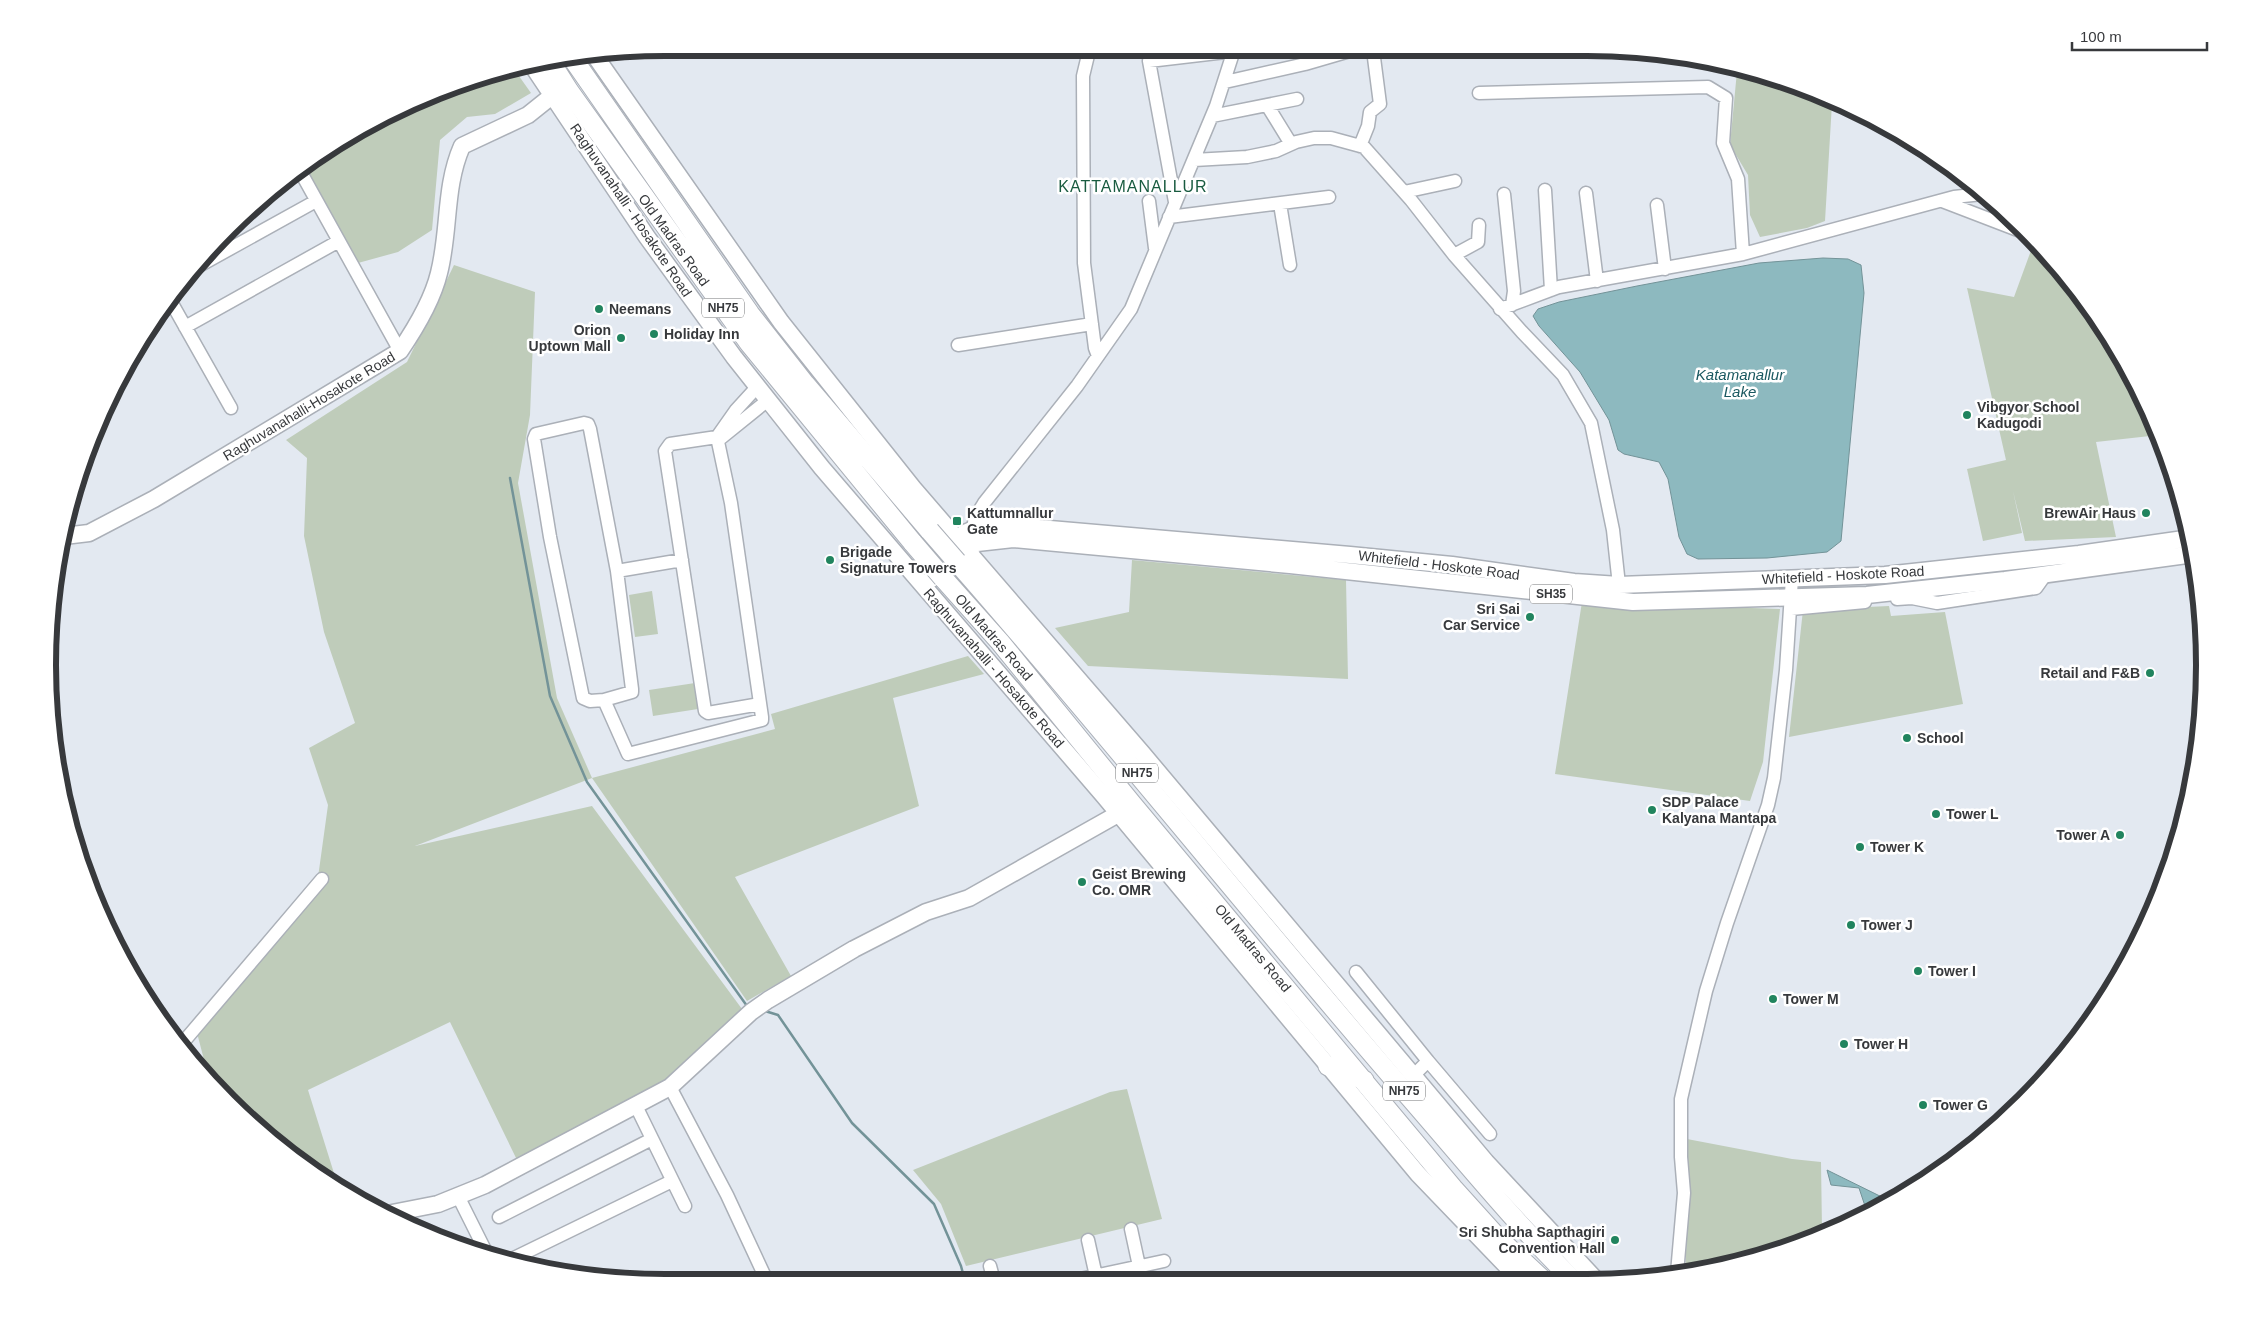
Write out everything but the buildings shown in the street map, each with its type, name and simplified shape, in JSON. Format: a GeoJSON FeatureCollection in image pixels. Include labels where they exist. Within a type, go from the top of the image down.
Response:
{"type":"FeatureCollection","features":[{"type":"Feature","properties":{"kind":"highway","name":"NH75"},"geometry":{"type":"LineString","coordinates":[[576,63],[750,314],[805,384],[930,530],[968,546]]}},
{"type":"Feature","properties":{"kind":"highway","name":"Old Madras Road"},"geometry":{"type":"LineString","coordinates":[[554,67],[608,147],[749,344],[913,543],[1000,642],[1167,846],[1365,1080]]}},
{"type":"Feature","properties":{"kind":"highway","name":"Old Madras Road"},"geometry":{"type":"LineString","coordinates":[[968,546],[1046,663],[1314,987],[1500,1189]]}},
{"type":"Feature","properties":{"kind":"highway"},"geometry":{"type":"LineString","coordinates":[[1328,1066],[1365,1080]]}},
{"type":"Feature","properties":{"kind":"highway","name":"NH75"},"geometry":{"type":"LineString","coordinates":[[1365,1080],[1498,1239],[1536,1274]]}},
{"type":"Feature","properties":{"kind":"highway","name":"NH75"},"geometry":{"type":"LineString","coordinates":[[1500,1189],[1543,1250],[1567,1274]]}},
{"type":"Feature","properties":{"kind":"main road","name":"Old Madras Road"},"geometry":{"type":"LineString","coordinates":[[597,60],[781,322],[908,482],[955,537],[968,546],[1414,1075],[1500,1189],[1589,1274]]}},
{"type":"Feature","properties":{"kind":"main road","name":"Raghuvanahalli - Hosakote Road"},"geometry":{"type":"LineString","coordinates":[[536,70],[647,237],[757,387],[922,586],[1118,814],[1422,1178],[1515,1274]]}},
{"type":"Feature","properties":{"kind":"main road","name":"Raghuvanahalli-Hosakote Road"},"geometry":{"type":"LineString","coordinates":[[70,535],[89,533],[154,498],[400,351],[414,330],[439,273],[453,166],[462,146],[528,115],[553,95]]}},
{"type":"Feature","properties":{"kind":"main road","name":"Whitefield - Hoskote Road"},"geometry":{"type":"LineString","coordinates":[[968,546],[994,524],[1111,532],[1452,565],[1620,602],[1791,603],[2046,574],[2186,555]]}},
{"type":"Feature","properties":{"kind":"main road"},"geometry":{"type":"LineString","coordinates":[[912,573],[955,537]]}},
{"type":"Feature","properties":{"kind":"main road","name":"Whitefield - Hoskote Road"},"geometry":{"type":"LineString","coordinates":[[1553,587],[1885,575],[1980,566],[2182,539]]}},
{"type":"Feature","properties":{"kind":"main road"},"geometry":{"type":"LineString","coordinates":[[922,586],[968,546]]}},
{"type":"Feature","properties":{"kind":"main road"},"geometry":{"type":"LineString","coordinates":[[398,1212],[438,1204],[458,1196],[514,1170],[636,1106],[670,1087],[751,1012],[768,1000],[854,949],[926,912],[968,898],[1118,814]]}},
{"type":"Feature","properties":{"kind":"street"},"geometry":{"type":"LineString","coordinates":[[1088,56],[1083,76],[1082,114],[1084,263],[1095,348],[1098,356]]}},
{"type":"Feature","properties":{"kind":"street"},"geometry":{"type":"LineString","coordinates":[[1175,202],[1149,61],[1192,56]]}},
{"type":"Feature","properties":{"kind":"street"},"geometry":{"type":"LineString","coordinates":[[968,546],[974,519],[984,503],[1077,386],[1130,309],[1212,116],[1233,56]]}},
{"type":"Feature","properties":{"kind":"street"},"geometry":{"type":"LineString","coordinates":[[1225,82],[1332,56]]}},
{"type":"Feature","properties":{"kind":"street"},"geometry":{"type":"LineString","coordinates":[[1360,146],[1368,126],[1370,112],[1380,104],[1374,56]]}},
{"type":"Feature","properties":{"kind":"street"},"geometry":{"type":"LineString","coordinates":[[1479,93],[1708,87],[1726,98],[1723,143],[1738,179],[1743,254]]}},
{"type":"Feature","properties":{"kind":"street"},"geometry":{"type":"LineString","coordinates":[[1212,116],[1297,99]]}},
{"type":"Feature","properties":{"kind":"street"},"geometry":{"type":"LineString","coordinates":[[1267,105],[1291,144]]}},
{"type":"Feature","properties":{"kind":"street"},"geometry":{"type":"LineString","coordinates":[[1194,160],[1247,157],[1314,138],[1331,138],[1364,147],[1404,192],[1454,256],[1506,307],[1563,375],[1592,423],[1613,530],[1619,585]]}},
{"type":"Feature","properties":{"kind":"street"},"geometry":{"type":"LineString","coordinates":[[303,176],[400,351]]}},
{"type":"Feature","properties":{"kind":"street"},"geometry":{"type":"LineString","coordinates":[[1404,192],[1455,181]]}},
{"type":"Feature","properties":{"kind":"street"},"geometry":{"type":"LineString","coordinates":[[1545,190],[1551,290]]}},
{"type":"Feature","properties":{"kind":"street"},"geometry":{"type":"LineString","coordinates":[[1586,193],[1593,269],[1597,281]]}},
{"type":"Feature","properties":{"kind":"street"},"geometry":{"type":"LineString","coordinates":[[1504,194],[1514,291],[1506,307]]}},
{"type":"Feature","properties":{"kind":"street"},"geometry":{"type":"LineString","coordinates":[[1506,307],[1551,290],[1743,254],[1942,201],[1974,195]]}},
{"type":"Feature","properties":{"kind":"street"},"geometry":{"type":"LineString","coordinates":[[1169,217],[1329,197]]}},
{"type":"Feature","properties":{"kind":"street"},"geometry":{"type":"LineString","coordinates":[[212,259],[316,201]]}},
{"type":"Feature","properties":{"kind":"street"},"geometry":{"type":"LineString","coordinates":[[1149,201],[1156,249]]}},
{"type":"Feature","properties":{"kind":"street"},"geometry":{"type":"LineString","coordinates":[[1942,201],[2008,226]]}},
{"type":"Feature","properties":{"kind":"street"},"geometry":{"type":"LineString","coordinates":[[1280,204],[1290,265]]}},
{"type":"Feature","properties":{"kind":"street"},"geometry":{"type":"LineString","coordinates":[[1656,205],[1665,269]]}},
{"type":"Feature","properties":{"kind":"street"},"geometry":{"type":"LineString","coordinates":[[1454,256],[1478,242],[1479,224]]}},
{"type":"Feature","properties":{"kind":"street"},"geometry":{"type":"LineString","coordinates":[[185,327],[339,241]]}},
{"type":"Feature","properties":{"kind":"street"},"geometry":{"type":"LineString","coordinates":[[173,306],[230,408]]}},
{"type":"Feature","properties":{"kind":"street"},"geometry":{"type":"LineString","coordinates":[[958,345],[1092,324]]}},
{"type":"Feature","properties":{"kind":"street"},"geometry":{"type":"LineString","coordinates":[[604,700],[628,754],[762,720],[718,438],[736,410],[757,387]]}},
{"type":"Feature","properties":{"kind":"street"},"geometry":{"type":"LineString","coordinates":[[760,704],[708,713],[705,711],[665,451],[670,444],[718,438],[768,400]]}},
{"type":"Feature","properties":{"kind":"street"},"geometry":{"type":"LineString","coordinates":[[584,422],[588,424],[617,571],[632,689],[632,692],[604,700],[590,701],[583,698],[550,537],[534,439],[536,434],[584,422]]}},
{"type":"Feature","properties":{"kind":"street"},"geometry":{"type":"LineString","coordinates":[[617,571],[682,560]]}},
{"type":"Feature","properties":{"kind":"street"},"geometry":{"type":"LineString","coordinates":[[1678,1267],[1684,1193],[1681,1157],[1681,1099],[1718,954],[1768,806],[1774,778],[1792,578]]}},
{"type":"Feature","properties":{"kind":"street"},"geometry":{"type":"LineString","coordinates":[[185,1040],[322,879]]}},
{"type":"Feature","properties":{"kind":"street"},"geometry":{"type":"LineString","coordinates":[[1356,972],[1490,1134]]}},
{"type":"Feature","properties":{"kind":"street"},"geometry":{"type":"LineString","coordinates":[[1414,1075],[1428,1061]]}},
{"type":"Feature","properties":{"kind":"street"},"geometry":{"type":"LineString","coordinates":[[670,1087],[727,1195],[764,1274]]}},
{"type":"Feature","properties":{"kind":"street"},"geometry":{"type":"LineString","coordinates":[[636,1106],[685,1206]]}},
{"type":"Feature","properties":{"kind":"street"},"geometry":{"type":"LineString","coordinates":[[499,1217],[652,1139]]}},
{"type":"Feature","properties":{"kind":"street"},"geometry":{"type":"LineString","coordinates":[[519,1256],[672,1181]]}},
{"type":"Feature","properties":{"kind":"street"},"geometry":{"type":"LineString","coordinates":[[458,1196],[483,1245]]}},
{"type":"Feature","properties":{"kind":"street"},"geometry":{"type":"LineString","coordinates":[[1131,1229],[1139,1266]]}},
{"type":"Feature","properties":{"kind":"street"},"geometry":{"type":"LineString","coordinates":[[1088,1240],[1096,1274]]}},
{"type":"Feature","properties":{"kind":"street"},"geometry":{"type":"LineString","coordinates":[[1105,1274],[1164,1261]]}},
{"type":"Feature","properties":{"kind":"street"},"geometry":{"type":"LineString","coordinates":[[990,1266],[992,1274]]}},
{"type":"Feature","properties":{"kind":"green space"},"geometry":{"type":"Polygon","coordinates":[[[518,74],[531,93],[495,114],[467,117],[440,140],[432,230],[398,252],[358,263],[307,173],[361,138],[396,119],[469,89],[518,74]]]}},
{"type":"Feature","properties":{"kind":"green space"},"geometry":{"type":"Polygon","coordinates":[[[1737,75],[1783,89],[1832,108],[1825,221],[1807,228],[1760,237],[1750,215],[1748,175],[1730,145],[1737,75]]]}},
{"type":"Feature","properties":{"kind":"green space"},"geometry":{"type":"Polygon","coordinates":[[[2031,250],[2070,294],[2093,327],[2133,396],[2149,432],[2150,436],[2096,442],[2116,537],[2025,541],[2013,491],[2022,533],[1983,541],[1967,469],[2006,460],[1967,288],[2014,297],[2031,250]]]}},
{"type":"Feature","properties":{"kind":"green space"},"geometry":{"type":"Polygon","coordinates":[[[454,265],[535,292],[530,415],[518,483],[557,698],[592,778],[415,846],[592,806],[742,1009],[666,1081],[517,1160],[450,1022],[308,1090],[335,1176],[294,1148],[264,1123],[207,1066],[196,1029],[316,892],[328,805],[309,748],[355,723],[324,632],[304,536],[307,458],[286,440],[407,362],[454,265]]]}},
{"type":"Feature","properties":{"kind":"green space"},"geometry":{"type":"Polygon","coordinates":[[[1132,560],[1346,580],[1348,679],[1088,666],[1055,628],[1129,612],[1132,560]]]}},
{"type":"Feature","properties":{"kind":"green space"},"geometry":{"type":"Polygon","coordinates":[[[652,591],[658,634],[635,637],[629,595],[652,591]]]}},
{"type":"Feature","properties":{"kind":"green space"},"geometry":{"type":"Polygon","coordinates":[[[1582,602],[1780,609],[1763,762],[1750,801],[1555,774],[1582,602]]]}},
{"type":"Feature","properties":{"kind":"green space"},"geometry":{"type":"Polygon","coordinates":[[[1889,606],[1891,616],[1945,612],[1963,704],[1789,737],[1803,610],[1889,606]]]}},
{"type":"Feature","properties":{"kind":"green space"},"geometry":{"type":"Polygon","coordinates":[[[968,656],[984,674],[893,698],[919,806],[735,877],[791,976],[747,1001],[592,778],[775,729],[771,714],[968,656]]]}},
{"type":"Feature","properties":{"kind":"green space"},"geometry":{"type":"Polygon","coordinates":[[[695,683],[698,709],[653,716],[649,690],[695,683]]]}},
{"type":"Feature","properties":{"kind":"green space"},"geometry":{"type":"Polygon","coordinates":[[[1127,1089],[1162,1219],[966,1266],[941,1204],[913,1170],[1110,1092],[1127,1089]]]}},
{"type":"Feature","properties":{"kind":"green space"},"geometry":{"type":"Polygon","coordinates":[[[1687,1139],[1792,1159],[1821,1162],[1822,1226],[1820,1227],[1745,1253],[1685,1266],[1688,1215],[1687,1139]]]}},
{"type":"Feature","properties":{"kind":"water","name":"Katamanallur Lake"},"geometry":{"type":"Polygon","coordinates":[[[1823,258],[1848,259],[1861,265],[1864,293],[1841,541],[1827,552],[1767,558],[1698,559],[1687,554],[1679,537],[1668,479],[1659,462],[1624,454],[1618,450],[1609,420],[1580,372],[1539,326],[1533,316],[1538,309],[1559,302],[1637,286],[1759,263],[1823,258]]]}},
{"type":"Feature","properties":{"kind":"water"},"geometry":{"type":"Polygon","coordinates":[[[1827,1170],[1882,1197],[1865,1206],[1859,1188],[1831,1185],[1827,1170]]]}},
{"type":"Feature","properties":{"kind":"waterway"},"geometry":{"type":"LineString","coordinates":[[510,478],[550,696],[587,782],[747,1006]]}},
{"type":"Feature","properties":{"kind":"waterway"},"geometry":{"type":"LineString","coordinates":[[765,1011],[778,1015],[852,1123],[934,1204],[963,1274]]}},
{"type":"Feature","properties":{"kind":"place","name":"Neemans"},"geometry":{"type":"Point","coordinates":[599,309]}},
{"type":"Feature","properties":{"kind":"place","name":"Holiday Inn"},"geometry":{"type":"Point","coordinates":[654,334]}},
{"type":"Feature","properties":{"kind":"place","name":"Orion Uptown Mall"},"geometry":{"type":"Point","coordinates":[621,338]}},
{"type":"Feature","properties":{"kind":"place","name":"Vibgyor School Kadugodi"},"geometry":{"type":"Point","coordinates":[1967,415]}},
{"type":"Feature","properties":{"kind":"place","name":"BrewAir Haus"},"geometry":{"type":"Point","coordinates":[2146,513]}},
{"type":"Feature","properties":{"kind":"place","name":"Kattumnallur Gate"},"geometry":{"type":"Point","coordinates":[957,521]}},
{"type":"Feature","properties":{"kind":"place","name":"Brigade Signature Towers"},"geometry":{"type":"Point","coordinates":[830,560]}},
{"type":"Feature","properties":{"kind":"place","name":"Sri Sai Car Service"},"geometry":{"type":"Point","coordinates":[1530,617]}},
{"type":"Feature","properties":{"kind":"place","name":"Retail and F&B"},"geometry":{"type":"Point","coordinates":[2150,673]}},
{"type":"Feature","properties":{"kind":"place","name":"School"},"geometry":{"type":"Point","coordinates":[1907,738]}},
{"type":"Feature","properties":{"kind":"place","name":"SDP Palace Kalyana Mantapa"},"geometry":{"type":"Point","coordinates":[1652,810]}},
{"type":"Feature","properties":{"kind":"place","name":"Tower L"},"geometry":{"type":"Point","coordinates":[1936,814]}},
{"type":"Feature","properties":{"kind":"place","name":"Tower A"},"geometry":{"type":"Point","coordinates":[2120,835]}},
{"type":"Feature","properties":{"kind":"place","name":"Tower K"},"geometry":{"type":"Point","coordinates":[1860,847]}},
{"type":"Feature","properties":{"kind":"place","name":"Geist Brewing Co. OMR"},"geometry":{"type":"Point","coordinates":[1082,882]}},
{"type":"Feature","properties":{"kind":"place","name":"Tower J"},"geometry":{"type":"Point","coordinates":[1851,925]}},
{"type":"Feature","properties":{"kind":"place","name":"Tower I"},"geometry":{"type":"Point","coordinates":[1918,971]}},
{"type":"Feature","properties":{"kind":"place","name":"Tower M"},"geometry":{"type":"Point","coordinates":[1773,999]}},
{"type":"Feature","properties":{"kind":"place","name":"Tower H"},"geometry":{"type":"Point","coordinates":[1844,1044]}},
{"type":"Feature","properties":{"kind":"place","name":"Tower G"},"geometry":{"type":"Point","coordinates":[1923,1105]}},
{"type":"Feature","properties":{"kind":"place","name":"Sri Shubha Sapthagiri Convention Hall"},"geometry":{"type":"Point","coordinates":[1615,1240]}},
{"type":"Feature","properties":{"kind":"district","name":"KATTAMANALLUR"},"geometry":{"type":"Point","coordinates":[1133,186]}}]}
